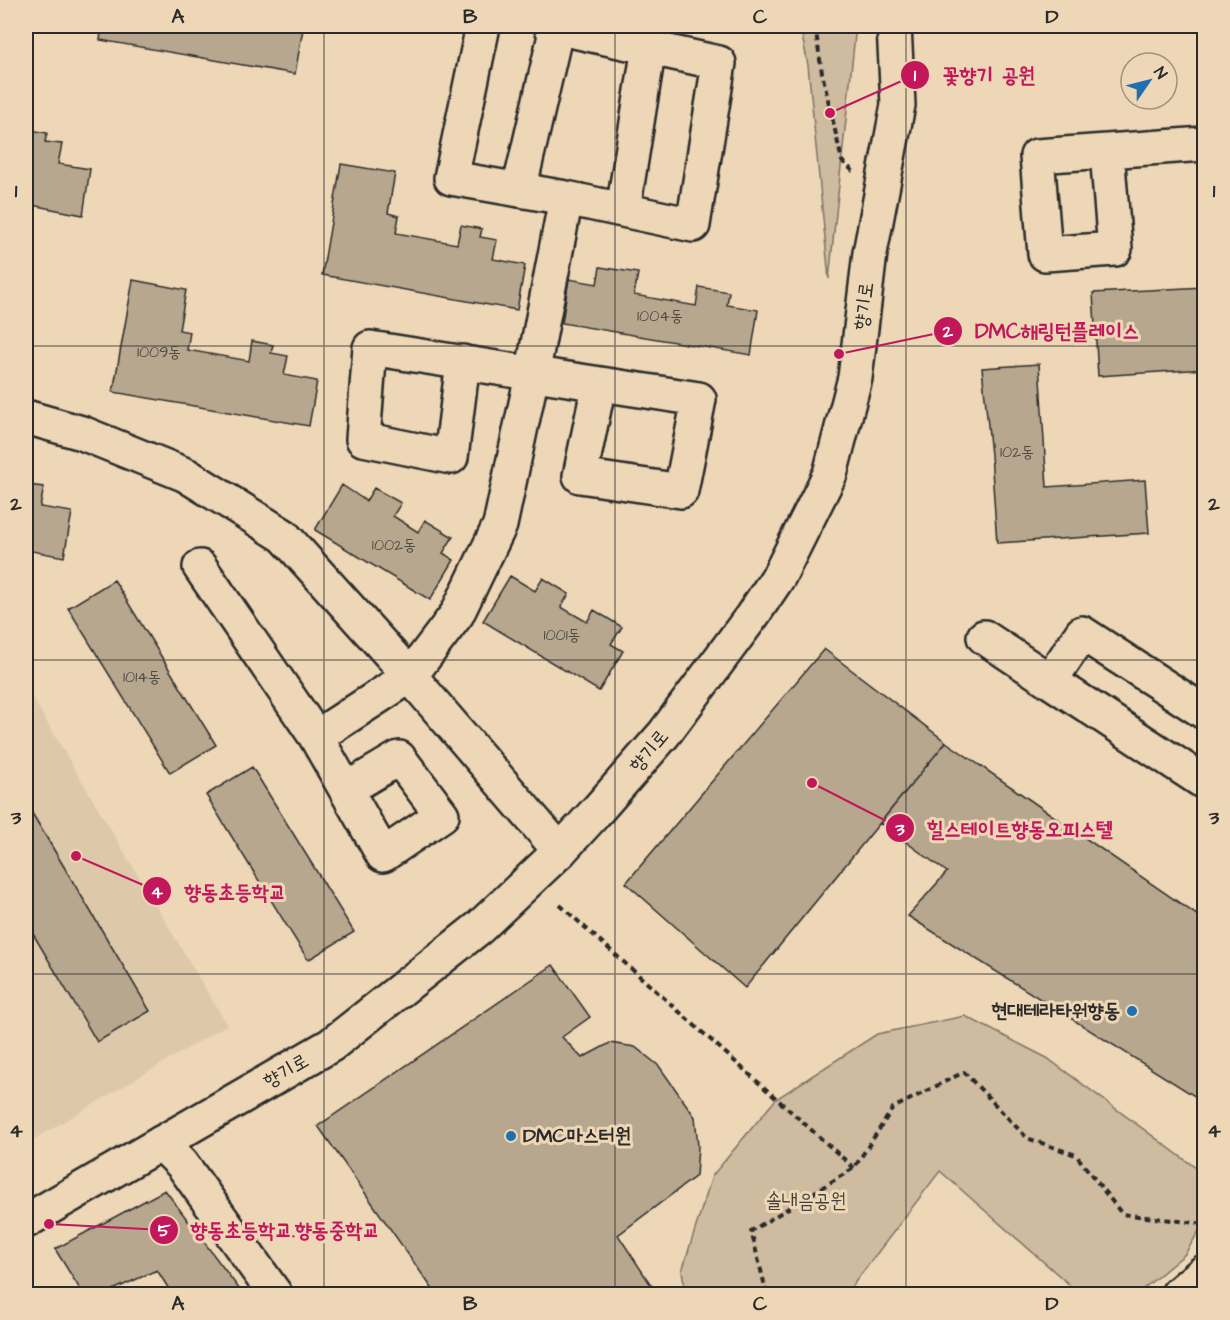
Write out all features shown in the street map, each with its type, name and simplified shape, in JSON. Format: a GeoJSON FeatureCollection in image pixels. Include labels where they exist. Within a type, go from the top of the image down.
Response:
{"type":"FeatureCollection","features":[{"type":"Feature","properties":{"kind":"main road"},"geometry":{"type":"LineString","coordinates":[[483,26],[451,178],[519,190],[566,198],[693,225],[719,63],[554,26],[519,190]]}},
{"type":"Feature","properties":{"kind":"main road","name":"향기로"},"geometry":{"type":"LineString","coordinates":[[26,1221],[331,1045],[480,927],[560,851],[664,734],[752,616],[779,576],[830,474],[855,378],[870,253],[898,105],[894,26]]}},
{"type":"Feature","properties":{"kind":"main road"},"geometry":{"type":"LineString","coordinates":[[623,210],[649,47]]}},
{"type":"Feature","properties":{"kind":"main road"},"geometry":{"type":"LineString","coordinates":[[1107,152],[1204,144]]}},
{"type":"Feature","properties":{"kind":"main road"},"geometry":{"type":"LineString","coordinates":[[316,737],[410,676],[457,614],[500,525],[566,198]]}},
{"type":"Feature","properties":{"kind":"main road"},"geometry":{"type":"LineString","coordinates":[[463,362],[599,385]]}},
{"type":"Feature","properties":{"kind":"main road"},"geometry":{"type":"LineString","coordinates":[[26,417],[82,433],[186,475],[285,536],[410,676],[560,851]]}},
{"type":"Feature","properties":{"kind":"main road"},"geometry":{"type":"LineString","coordinates":[[200,567],[316,737],[346,789]]}},
{"type":"Feature","properties":{"kind":"main road"},"geometry":{"type":"LineString","coordinates":[[1050,681],[1082,633],[1204,712]]}},
{"type":"Feature","properties":{"kind":"main road"},"geometry":{"type":"LineString","coordinates":[[984,638],[1204,782]]}},
{"type":"Feature","properties":{"kind":"main road"},"geometry":{"type":"LineString","coordinates":[[161,1143],[182,1164],[274,1294]]}},
{"type":"Feature","properties":{"kind":"main road"},"geometry":{"type":"LineString","coordinates":[[1178,1294],[1204,1272]]}},
{"type":"Feature","properties":{"kind":"path"},"geometry":{"type":"LineString","coordinates":[[815,26],[822,73],[842,161],[856,174]]}},
{"type":"Feature","properties":{"kind":"path"},"geometry":{"type":"LineString","coordinates":[[560,905],[854,1167]]}},
{"type":"Feature","properties":{"kind":"path"},"geometry":{"type":"LineString","coordinates":[[767,1294],[751,1231],[854,1167],[892,1108],[964,1071],[1027,1138],[1076,1155],[1122,1214],[1204,1224]]}},
{"type":"Feature","properties":{"kind":"shaded area"},"geometry":{"type":"Polygon","coordinates":[[[26,687],[227,1025],[26,1144],[26,687]]]}},
{"type":"Feature","properties":{"kind":"green space"},"geometry":{"type":"Polygon","coordinates":[[[800,26],[854,26],[855,35],[829,279],[808,65],[800,26]]]}},
{"type":"Feature","properties":{"kind":"green space","name":"솔내음공원"},"geometry":{"type":"Polygon","coordinates":[[[965,1016],[1047,1058],[1204,1174],[1204,1223],[1185,1254],[1137,1294],[1080,1294],[940,1171],[846,1294],[686,1294],[682,1271],[712,1176],[776,1099],[877,1034],[965,1016]]]}},
{"type":"Feature","properties":{"kind":"building"},"geometry":{"type":"Polygon","coordinates":[[[102,26],[282,26],[303,29],[295,74],[100,40],[102,26]]]}},
{"type":"Feature","properties":{"kind":"building"},"geometry":{"type":"Polygon","coordinates":[[[26,129],[47,133],[45,142],[62,144],[58,164],[90,169],[83,215],[26,204],[26,129]]]}},
{"type":"Feature","properties":{"kind":"building"},"geometry":{"type":"Polygon","coordinates":[[[341,164],[395,173],[388,213],[399,216],[396,233],[457,244],[461,225],[482,229],[480,237],[497,240],[493,259],[525,265],[517,310],[322,275],[341,164]]]}},
{"type":"Feature","properties":{"kind":"building"},"geometry":{"type":"Polygon","coordinates":[[[600,267],[638,273],[634,295],[696,306],[699,287],[729,292],[727,305],[758,310],[751,355],[562,323],[569,279],[597,284],[600,267]]]}},
{"type":"Feature","properties":{"kind":"building"},"geometry":{"type":"Polygon","coordinates":[[[133,280],[186,290],[179,330],[190,332],[187,350],[249,361],[252,341],[273,345],[271,353],[288,356],[284,375],[317,381],[309,426],[113,392],[133,280]]]}},
{"type":"Feature","properties":{"kind":"building"},"geometry":{"type":"Polygon","coordinates":[[[1204,287],[1204,369],[1098,376],[1093,293],[1204,287]]]}},
{"type":"Feature","properties":{"kind":"building"},"geometry":{"type":"Polygon","coordinates":[[[1039,364],[1047,487],[1145,480],[1149,533],[997,543],[982,368],[1039,364]]]}},
{"type":"Feature","properties":{"kind":"building"},"geometry":{"type":"Polygon","coordinates":[[[26,476],[29,476],[27,485],[44,487],[40,507],[72,512],[64,557],[26,550],[26,476]]]}},
{"type":"Feature","properties":{"kind":"building"},"geometry":{"type":"Polygon","coordinates":[[[342,485],[366,501],[374,488],[401,503],[393,516],[418,532],[425,520],[453,537],[443,553],[454,560],[430,600],[315,530],[342,485]]]}},
{"type":"Feature","properties":{"kind":"building"},"geometry":{"type":"Polygon","coordinates":[[[510,576],[535,591],[543,578],[569,594],[561,607],[587,622],[594,610],[622,627],[611,644],[623,651],[599,691],[483,621],[510,576]]]}},
{"type":"Feature","properties":{"kind":"building"},"geometry":{"type":"Polygon","coordinates":[[[114,580],[216,745],[170,773],[68,608],[114,580]]]}},
{"type":"Feature","properties":{"kind":"building"},"geometry":{"type":"Polygon","coordinates":[[[824,649],[946,742],[745,988],[626,883],[824,649]]]}},
{"type":"Feature","properties":{"kind":"building","name":"현대테라타워향동"},"geometry":{"type":"Polygon","coordinates":[[[946,742],[1204,920],[1204,1102],[908,916],[947,872],[880,823],[946,742]]]}},
{"type":"Feature","properties":{"kind":"building"},"geometry":{"type":"Polygon","coordinates":[[[252,767],[354,932],[308,960],[206,795],[252,767]]]}},
{"type":"Feature","properties":{"kind":"building"},"geometry":{"type":"Polygon","coordinates":[[[26,803],[150,1011],[97,1042],[26,922],[26,803]]]}},
{"type":"Feature","properties":{"kind":"building","name":"DMC마스터원"},"geometry":{"type":"Polygon","coordinates":[[[553,965],[590,1017],[562,1037],[582,1058],[610,1043],[635,1047],[659,1066],[695,1117],[698,1146],[696,1176],[618,1235],[657,1294],[436,1294],[318,1126],[553,965]]]}},
{"type":"Feature","properties":{"kind":"building"},"geometry":{"type":"Polygon","coordinates":[[[165,1190],[243,1294],[172,1294],[157,1270],[104,1294],[83,1294],[55,1249],[165,1190]]]}},
{"type":"Feature","properties":{"kind":"place","name":"꽃향기 공원"},"geometry":{"type":"Point","coordinates":[830,113]}},
{"type":"Feature","properties":{"kind":"place","name":"DMC해링턴플레이스"},"geometry":{"type":"Point","coordinates":[839,354]}},
{"type":"Feature","properties":{"kind":"place","name":"힐스테이트향동오피스텔"},"geometry":{"type":"Point","coordinates":[812,783]}},
{"type":"Feature","properties":{"kind":"place","name":"향동초등학교"},"geometry":{"type":"Point","coordinates":[76,856]}},
{"type":"Feature","properties":{"kind":"place","name":"현대테라타워향동"},"geometry":{"type":"Point","coordinates":[1132,1011]}},
{"type":"Feature","properties":{"kind":"place","name":"DMC마스터원"},"geometry":{"type":"Point","coordinates":[511,1136]}},
{"type":"Feature","properties":{"kind":"place","name":"향동초등학교.향동중학교"},"geometry":{"type":"Point","coordinates":[49,1224]}}]}
